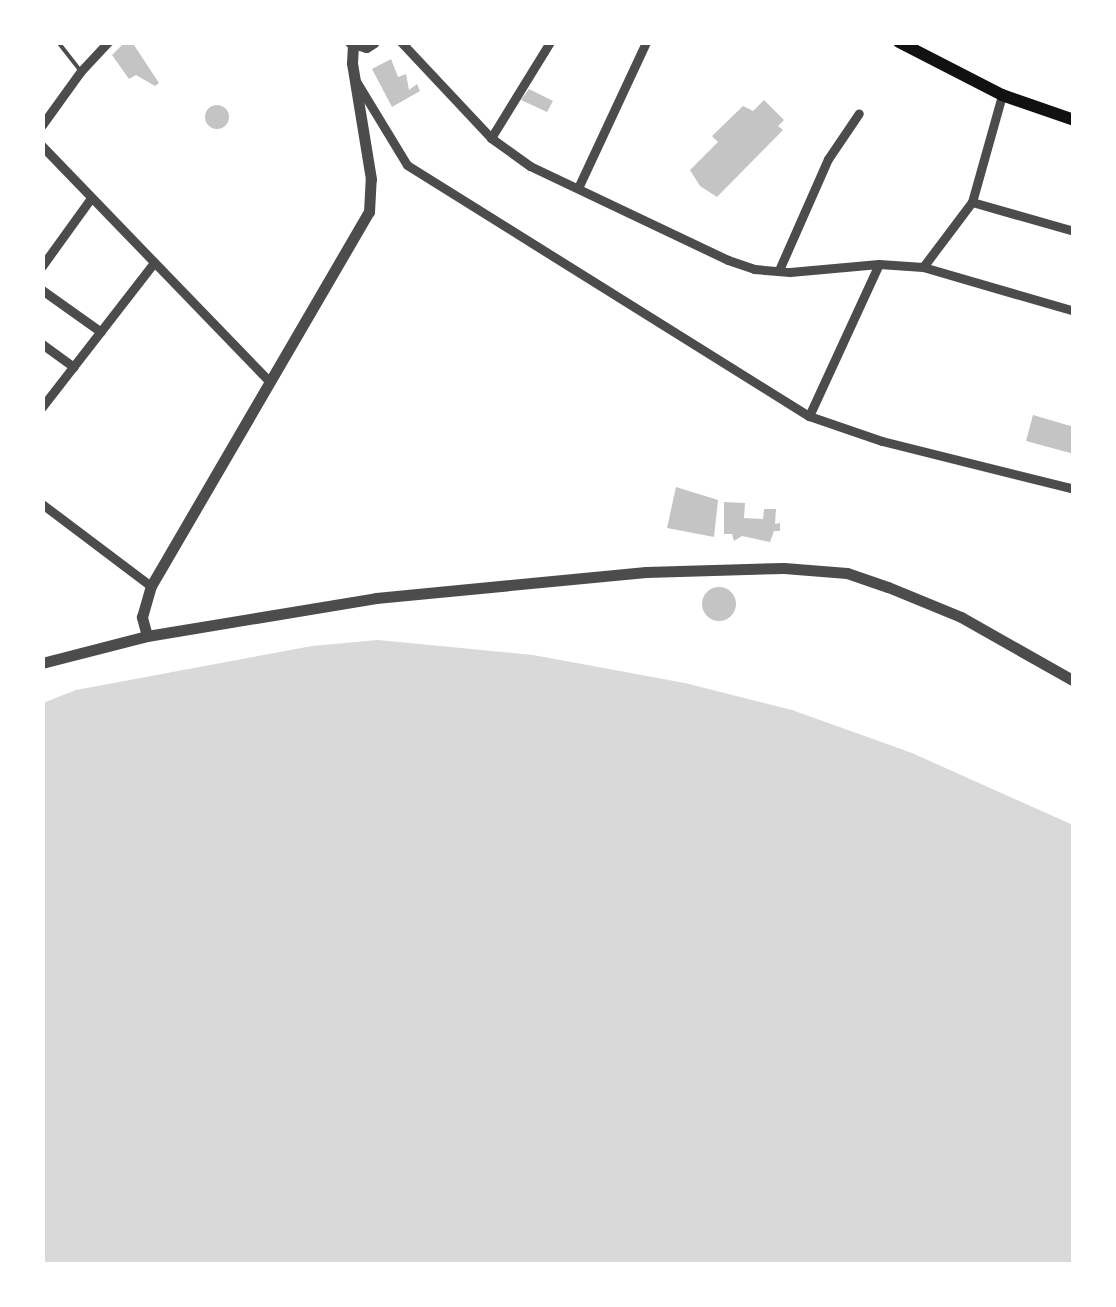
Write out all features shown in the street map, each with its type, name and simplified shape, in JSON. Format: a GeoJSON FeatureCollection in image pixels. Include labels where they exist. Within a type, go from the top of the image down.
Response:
{"type":"FeatureCollection","features":[{"type":"Feature","properties":{"kind":"main road"},"geometry":{"type":"LineString","coordinates":[[902,43],[1002,95],[1073,118]]}},
{"type":"Feature","properties":{"kind":"street"},"geometry":{"type":"LineString","coordinates":[[42,125],[81,71],[108,42]]}},
{"type":"Feature","properties":{"kind":"street"},"geometry":{"type":"LineString","coordinates":[[146,636],[142,617],[151,586],[369,212],[372,179],[352,44],[366,48],[374,42]]}},
{"type":"Feature","properties":{"kind":"street"},"geometry":{"type":"LineString","coordinates":[[401,42],[490,138],[530,166],[715,254],[754,269],[880,264],[923,267],[1074,311]]}},
{"type":"Feature","properties":{"kind":"street"},"geometry":{"type":"LineString","coordinates":[[490,138],[550,42]]}},
{"type":"Feature","properties":{"kind":"street"},"geometry":{"type":"LineString","coordinates":[[578,188],[646,42]]}},
{"type":"Feature","properties":{"kind":"street"},"geometry":{"type":"LineString","coordinates":[[356,81],[407,164],[439,188],[809,416],[882,441],[1074,489]]}},
{"type":"Feature","properties":{"kind":"street"},"geometry":{"type":"LineString","coordinates":[[923,267],[972,202],[1002,95]]}},
{"type":"Feature","properties":{"kind":"street"},"geometry":{"type":"LineString","coordinates":[[779,270],[828,160],[859,113]]}},
{"type":"Feature","properties":{"kind":"street"},"geometry":{"type":"LineString","coordinates":[[42,146],[270,382]]}},
{"type":"Feature","properties":{"kind":"street"},"geometry":{"type":"LineString","coordinates":[[42,266],[91,198]]}},
{"type":"Feature","properties":{"kind":"street"},"geometry":{"type":"LineString","coordinates":[[972,202],[1074,231]]}},
{"type":"Feature","properties":{"kind":"street"},"geometry":{"type":"LineString","coordinates":[[44,402],[153,264]]}},
{"type":"Feature","properties":{"kind":"street"},"geometry":{"type":"LineString","coordinates":[[809,416],[880,264]]}},
{"type":"Feature","properties":{"kind":"street"},"geometry":{"type":"LineString","coordinates":[[42,290],[101,332]]}},
{"type":"Feature","properties":{"kind":"street"},"geometry":{"type":"LineString","coordinates":[[42,344],[74,367]]}},
{"type":"Feature","properties":{"kind":"street"},"geometry":{"type":"LineString","coordinates":[[42,504],[151,586]]}},
{"type":"Feature","properties":{"kind":"street"},"geometry":{"type":"LineString","coordinates":[[42,663],[146,636],[458,588],[646,572],[824,569],[874,582],[961,617],[1074,681]]}},
{"type":"Feature","properties":{"kind":"lane"},"geometry":{"type":"LineString","coordinates":[[58,42],[81,71]]}},
{"type":"Feature","properties":{"kind":"shaded area"},"geometry":{"type":"Polygon","coordinates":[[[378,640],[533,655],[685,683],[792,710],[912,753],[1073,825],[1073,1264],[43,1264],[43,703],[76,690],[312,646],[378,640]]]}},
{"type":"Feature","properties":{"kind":"building"},"geometry":{"type":"Polygon","coordinates":[[[125,42],[132,42],[159,83],[155,86],[136,75],[129,79],[112,55],[125,42]]]}},
{"type":"Feature","properties":{"kind":"building"},"geometry":{"type":"Polygon","coordinates":[[[391,59],[398,77],[406,74],[409,90],[417,84],[420,91],[392,107],[372,69],[391,59]]]}},
{"type":"Feature","properties":{"kind":"building"},"geometry":{"type":"Polygon","coordinates":[[[529,89],[553,101],[547,112],[521,100],[529,89]]]}},
{"type":"Feature","properties":{"kind":"building"},"geometry":{"type":"Polygon","coordinates":[[[764,100],[784,120],[778,126],[783,130],[717,197],[700,186],[690,170],[718,142],[712,136],[743,106],[753,111],[764,100]]]}},
{"type":"Feature","properties":{"kind":"building"},"geometry":{"type":"Polygon","coordinates":[[[217,105],[229,117],[217,129],[205,117],[217,105]]]}},
{"type":"Feature","properties":{"kind":"building"},"geometry":{"type":"Polygon","coordinates":[[[1033,415],[1074,427],[1074,454],[1026,441],[1033,415]]]}},
{"type":"Feature","properties":{"kind":"building"},"geometry":{"type":"Polygon","coordinates":[[[676,487],[718,500],[714,537],[667,528],[676,487]]]}},
{"type":"Feature","properties":{"kind":"building"},"geometry":{"type":"Polygon","coordinates":[[[724,502],[745,503],[744,518],[763,519],[764,509],[776,509],[775,524],[780,523],[780,531],[774,531],[770,542],[742,536],[734,541],[732,534],[724,534],[724,502]]]}},
{"type":"Feature","properties":{"kind":"building"},"geometry":{"type":"Polygon","coordinates":[[[719,587],[731,592],[736,604],[731,616],[719,621],[707,616],[702,604],[707,592],[719,587]]]}}]}
